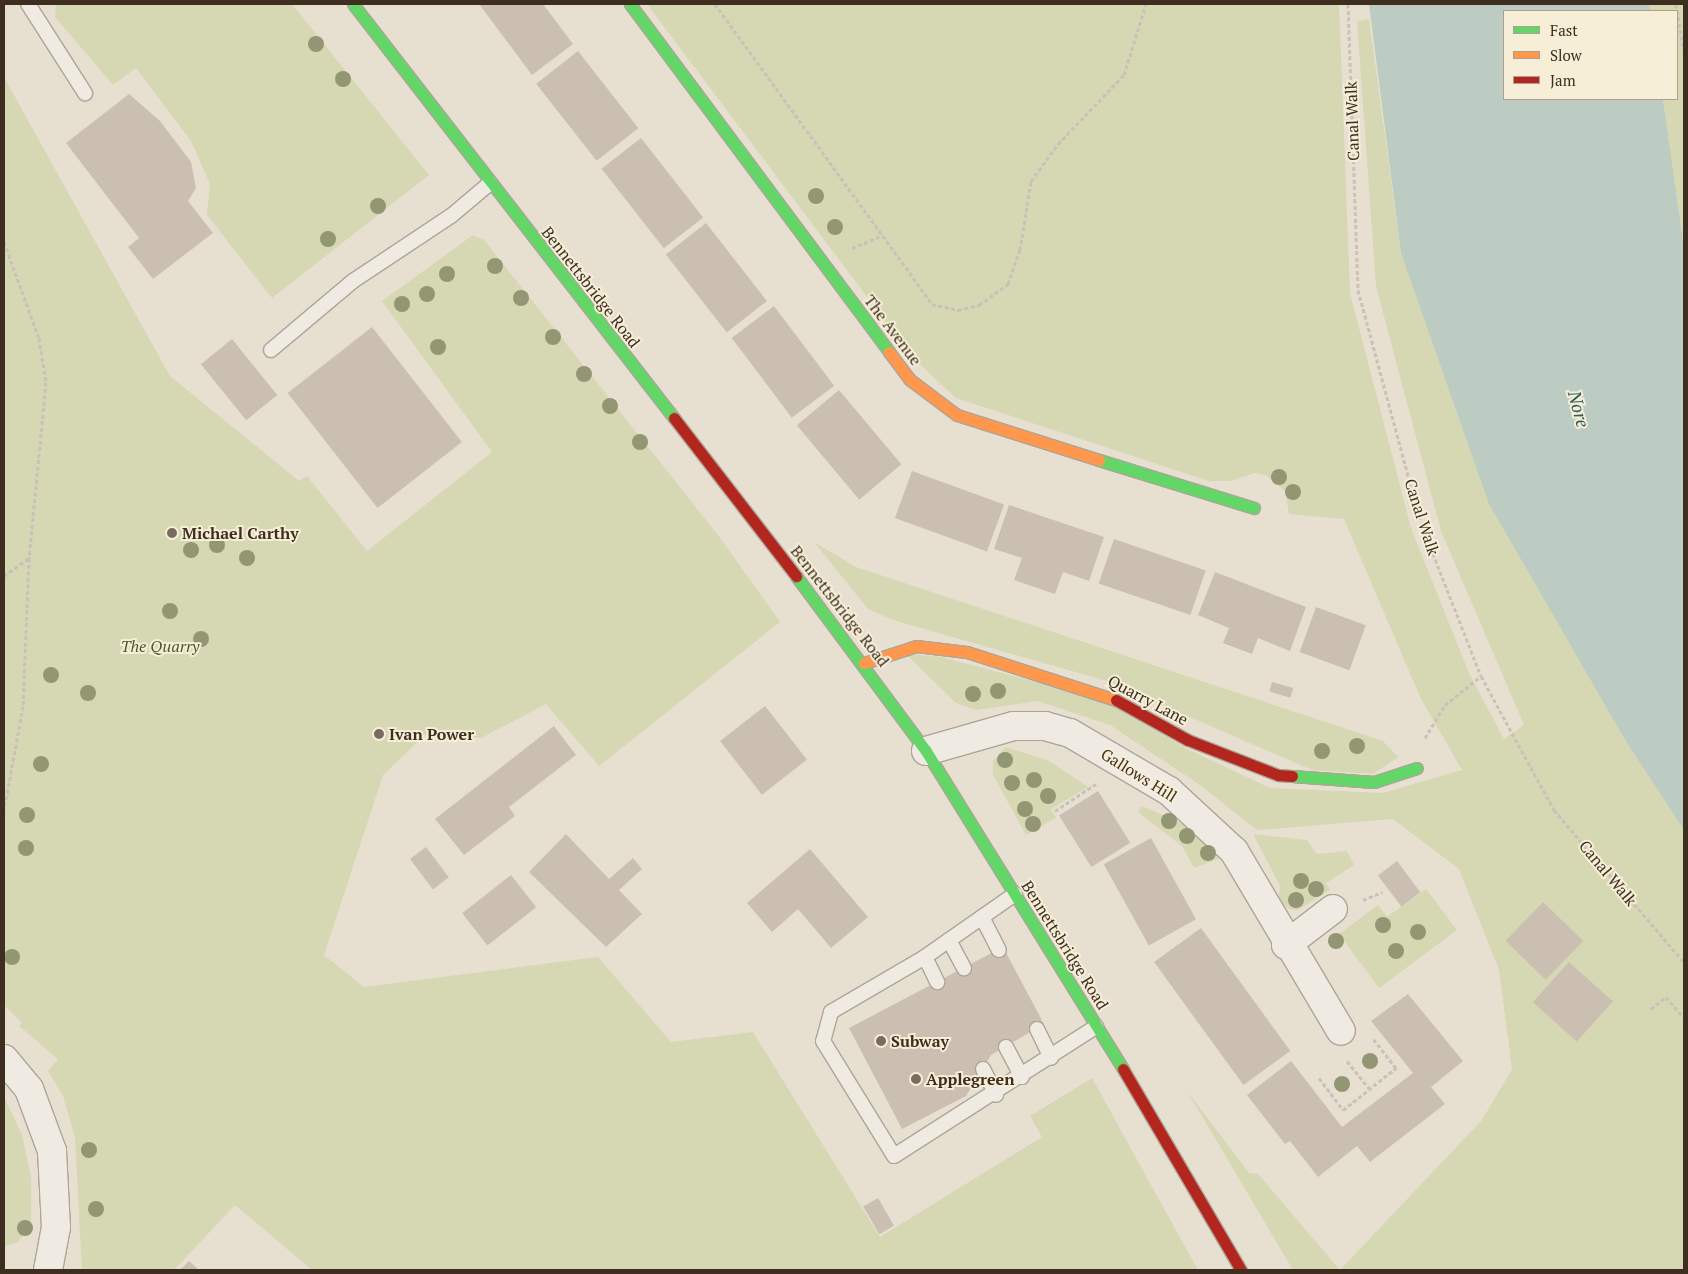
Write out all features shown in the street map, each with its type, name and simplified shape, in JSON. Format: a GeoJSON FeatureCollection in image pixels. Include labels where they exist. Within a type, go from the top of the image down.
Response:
{"type":"FeatureCollection","features":[{"type":"Feature","properties":{"kind":"main road","name":"Bennettsbridge Road"},"geometry":{"type":"LineString","coordinates":[[353,4],[864,663],[926,751],[1096,1027],[1241,1270]]}},
{"type":"Feature","properties":{"kind":"main road","name":"The Avenue"},"geometry":{"type":"LineString","coordinates":[[630,4],[909,378],[957,415],[1254,508]]}},
{"type":"Feature","properties":{"kind":"main road","name":"Quarry Lane"},"geometry":{"type":"LineString","coordinates":[[864,663],[916,646],[967,652],[1102,693],[1188,740],[1278,775],[1374,782],[1417,768]]}},
{"type":"Feature","properties":{"kind":"street","name":"Gallows Hill"},"geometry":{"type":"LineString","coordinates":[[926,751],[1014,726],[1045,726],[1070,734],[1169,791],[1200,816],[1234,851],[1342,1044]]}},
{"type":"Feature","properties":{"kind":"street"},"geometry":{"type":"LineString","coordinates":[[1286,945],[1334,909]]}},
{"type":"Feature","properties":{"kind":"street"},"geometry":{"type":"LineString","coordinates":[[7,1062],[29,1089],[52,1151],[56,1228],[48,1270]]}},
{"type":"Feature","properties":{"kind":"lane"},"geometry":{"type":"LineString","coordinates":[[28,4],[85,93]]}},
{"type":"Feature","properties":{"kind":"lane"},"geometry":{"type":"LineString","coordinates":[[271,350],[353,281],[451,216],[490,183]]}},
{"type":"Feature","properties":{"kind":"lane"},"geometry":{"type":"LineString","coordinates":[[1014,894],[925,957],[831,1012],[823,1041],[894,1156],[996,1095],[1096,1027]]}},
{"type":"Feature","properties":{"kind":"lane"},"geometry":{"type":"LineString","coordinates":[[982,917],[998,950]]}},
{"type":"Feature","properties":{"kind":"lane"},"geometry":{"type":"LineString","coordinates":[[949,940],[964,968]]}},
{"type":"Feature","properties":{"kind":"lane"},"geometry":{"type":"LineString","coordinates":[[925,957],[937,982]]}},
{"type":"Feature","properties":{"kind":"lane"},"geometry":{"type":"LineString","coordinates":[[1037,1029],[1051,1058]]}},
{"type":"Feature","properties":{"kind":"lane"},"geometry":{"type":"LineString","coordinates":[[1006,1047],[1022,1078]]}},
{"type":"Feature","properties":{"kind":"lane"},"geometry":{"type":"LineString","coordinates":[[983,1069],[996,1095]]}},
{"type":"Feature","properties":{"kind":"path"},"geometry":{"type":"LineString","coordinates":[[715,4],[932,304],[958,310],[978,305],[1008,284],[1020,250],[1031,181],[1058,144],[1124,75],[1146,4]]}},
{"type":"Feature","properties":{"kind":"path","name":"Canal Walk"},"geometry":{"type":"LineString","coordinates":[[1348,4],[1358,290],[1421,523],[1481,676],[1554,810],[1684,962]]}},
{"type":"Feature","properties":{"kind":"path"},"geometry":{"type":"LineString","coordinates":[[1678,16],[1684,52]]}},
{"type":"Feature","properties":{"kind":"path"},"geometry":{"type":"LineString","coordinates":[[4,242],[39,338],[46,382],[29,558],[23,706],[4,811]]}},
{"type":"Feature","properties":{"kind":"path"},"geometry":{"type":"LineString","coordinates":[[4,576],[29,558]]}},
{"type":"Feature","properties":{"kind":"path"},"geometry":{"type":"LineString","coordinates":[[1417,768],[1425,738],[1445,705],[1481,676]]}},
{"type":"Feature","properties":{"kind":"path"},"geometry":{"type":"LineString","coordinates":[[1055,811],[1095,786]]}},
{"type":"Feature","properties":{"kind":"path"},"geometry":{"type":"LineString","coordinates":[[1375,896],[1382,892]]}},
{"type":"Feature","properties":{"kind":"path"},"geometry":{"type":"LineString","coordinates":[[1651,1009],[1666,997],[1684,1018]]}},
{"type":"Feature","properties":{"kind":"path"},"geometry":{"type":"LineString","coordinates":[[1318,1078],[1343,1110],[1396,1068],[1370,1034]]}},
{"type":"Feature","properties":{"kind":"path"},"geometry":{"type":"LineString","coordinates":[[1342,1044],[1370,1089]]}},
{"type":"Feature","properties":{"kind":"green space"},"geometry":{"type":"Polygon","coordinates":[[[56,4],[292,4],[429,175],[272,298],[207,215],[210,184],[191,141],[136,68],[113,85],[55,17],[56,4]]]}},
{"type":"Feature","properties":{"kind":"green space"},"geometry":{"type":"Polygon","coordinates":[[[647,4],[1339,4],[1350,293],[1411,528],[1469,673],[1504,739],[1524,725],[1441,531],[1376,286],[1357,21],[1369,19],[1401,253],[1627,743],[1684,830],[1684,1270],[1340,1270],[1482,1120],[1512,1069],[1499,970],[1459,869],[1393,819],[1257,830],[1200,785],[1110,725],[1038,701],[976,710],[956,703],[906,654],[941,657],[1105,700],[1185,748],[1270,788],[1383,793],[1462,770],[1420,697],[1344,519],[1289,514],[1285,491],[1266,475],[1254,473],[1231,481],[1209,481],[956,398],[913,358],[647,4]]]}},
{"type":"Feature","properties":{"kind":"green space"},"geometry":{"type":"Polygon","coordinates":[[[1649,4],[1684,4],[1684,248],[1663,100],[1678,100],[1678,10],[1651,10],[1649,4]]]}},
{"type":"Feature","properties":{"kind":"green space","name":"The Quarry"},"geometry":{"type":"Polygon","coordinates":[[[4,77],[170,376],[299,481],[307,476],[367,551],[492,452],[382,301],[473,235],[484,240],[721,539],[780,622],[599,766],[546,704],[481,738],[427,733],[383,775],[324,955],[364,987],[598,957],[671,1042],[753,1032],[880,1237],[1042,1137],[1030,1116],[1092,1078],[1198,1270],[312,1270],[235,1205],[174,1270],[82,1270],[75,1138],[63,1096],[48,1071],[58,1059],[19,1026],[22,1023],[4,1005],[4,77]]]}},
{"type":"Feature","properties":{"kind":"green space"},"geometry":{"type":"Polygon","coordinates":[[[814,542],[856,567],[1383,741],[1398,757],[1373,774],[1312,770],[1107,681],[893,620],[868,609],[814,542]]]}},
{"type":"Feature","properties":{"kind":"green space"},"geometry":{"type":"Polygon","coordinates":[[[1006,747],[1049,761],[1088,787],[1051,809],[1056,818],[1026,835],[993,775],[993,761],[1006,747]]]}},
{"type":"Feature","properties":{"kind":"green space"},"geometry":{"type":"Polygon","coordinates":[[[1142,806],[1198,831],[1218,859],[1194,868],[1182,846],[1138,812],[1142,806]]]}},
{"type":"Feature","properties":{"kind":"green space"},"geometry":{"type":"Polygon","coordinates":[[[1253,834],[1307,840],[1317,854],[1347,851],[1354,865],[1326,883],[1330,890],[1298,910],[1290,909],[1278,903],[1280,886],[1253,834]]]}},
{"type":"Feature","properties":{"kind":"green space"},"geometry":{"type":"Polygon","coordinates":[[[1426,889],[1457,930],[1379,988],[1339,934],[1378,905],[1387,917],[1426,889]]]}},
{"type":"Feature","properties":{"kind":"green space"},"geometry":{"type":"Polygon","coordinates":[[[1187,1091],[1249,1173],[1258,1174],[1340,1270],[1293,1270],[1187,1091]]]}},
{"type":"Feature","properties":{"kind":"green space"},"geometry":{"type":"Polygon","coordinates":[[[4,1097],[22,1135],[31,1177],[31,1224],[18,1242],[4,1247],[4,1097]]]}},
{"type":"Feature","properties":{"kind":"water","name":"Nore"},"geometry":{"type":"Polygon","coordinates":[[[1369,4],[1649,4],[1651,10],[1503,10],[1503,100],[1663,100],[1684,248],[1684,830],[1627,743],[1489,504],[1401,253],[1369,4]]]}},
{"type":"Feature","properties":{"kind":"building"},"geometry":{"type":"Polygon","coordinates":[[[479,4],[543,4],[573,44],[532,75],[479,4]]]}},
{"type":"Feature","properties":{"kind":"building"},"geometry":{"type":"Polygon","coordinates":[[[578,51],[638,128],[597,161],[536,84],[578,51]]]}},
{"type":"Feature","properties":{"kind":"building"},"geometry":{"type":"Polygon","coordinates":[[[129,94],[160,121],[191,162],[196,188],[188,201],[213,233],[153,279],[128,247],[139,238],[66,143],[129,94]]]}},
{"type":"Feature","properties":{"kind":"building"},"geometry":{"type":"Polygon","coordinates":[[[641,138],[703,218],[664,248],[602,169],[641,138]]]}},
{"type":"Feature","properties":{"kind":"building"},"geometry":{"type":"Polygon","coordinates":[[[706,223],[767,301],[727,332],[666,254],[706,223]]]}},
{"type":"Feature","properties":{"kind":"building"},"geometry":{"type":"Polygon","coordinates":[[[774,306],[834,386],[792,418],[732,338],[774,306]]]}},
{"type":"Feature","properties":{"kind":"building"},"geometry":{"type":"Polygon","coordinates":[[[372,327],[462,442],[378,508],[288,393],[372,327]]]}},
{"type":"Feature","properties":{"kind":"building"},"geometry":{"type":"Polygon","coordinates":[[[232,339],[277,395],[246,420],[201,364],[232,339]]]}},
{"type":"Feature","properties":{"kind":"building"},"geometry":{"type":"Polygon","coordinates":[[[839,390],[901,464],[859,500],[797,425],[839,390]]]}},
{"type":"Feature","properties":{"kind":"building"},"geometry":{"type":"Polygon","coordinates":[[[912,471],[1004,505],[987,552],[895,518],[912,471]]]}},
{"type":"Feature","properties":{"kind":"building"},"geometry":{"type":"Polygon","coordinates":[[[1009,505],[1104,537],[1089,581],[1063,572],[1055,594],[1014,580],[1022,558],[994,549],[1009,505]]]}},
{"type":"Feature","properties":{"kind":"building"},"geometry":{"type":"Polygon","coordinates":[[[1114,539],[1206,571],[1190,615],[1099,583],[1114,539]]]}},
{"type":"Feature","properties":{"kind":"building"},"geometry":{"type":"Polygon","coordinates":[[[1215,572],[1306,607],[1290,651],[1258,638],[1252,654],[1223,643],[1229,628],[1198,615],[1215,572]]]}},
{"type":"Feature","properties":{"kind":"building"},"geometry":{"type":"Polygon","coordinates":[[[1316,607],[1366,625],[1349,670],[1300,652],[1316,607]]]}},
{"type":"Feature","properties":{"kind":"building"},"geometry":{"type":"Polygon","coordinates":[[[1272,682],[1293,688],[1290,698],[1269,692],[1272,682]]]}},
{"type":"Feature","properties":{"kind":"building"},"geometry":{"type":"Polygon","coordinates":[[[765,706],[807,760],[762,795],[720,741],[765,706]]]}},
{"type":"Feature","properties":{"kind":"building"},"geometry":{"type":"Polygon","coordinates":[[[554,726],[576,755],[509,807],[515,816],[464,855],[435,819],[554,726]]]}},
{"type":"Feature","properties":{"kind":"building"},"geometry":{"type":"Polygon","coordinates":[[[1098,791],[1130,843],[1091,867],[1059,815],[1098,791]]]}},
{"type":"Feature","properties":{"kind":"building"},"geometry":{"type":"Polygon","coordinates":[[[566,834],[609,879],[633,858],[642,869],[619,890],[642,914],[606,947],[529,872],[566,834]]]}},
{"type":"Feature","properties":{"kind":"building"},"geometry":{"type":"Polygon","coordinates":[[[1151,838],[1196,919],[1149,946],[1104,864],[1151,838]]]}},
{"type":"Feature","properties":{"kind":"building"},"geometry":{"type":"Polygon","coordinates":[[[426,847],[449,877],[433,889],[410,859],[426,847]]]}},
{"type":"Feature","properties":{"kind":"building"},"geometry":{"type":"Polygon","coordinates":[[[810,849],[868,917],[831,948],[798,909],[772,932],[747,903],[810,849]]]}},
{"type":"Feature","properties":{"kind":"building"},"geometry":{"type":"Polygon","coordinates":[[[1397,861],[1420,892],[1401,907],[1378,875],[1397,861]]]}},
{"type":"Feature","properties":{"kind":"building"},"geometry":{"type":"Polygon","coordinates":[[[511,875],[536,907],[487,945],[462,913],[511,875]]]}},
{"type":"Feature","properties":{"kind":"building"},"geometry":{"type":"Polygon","coordinates":[[[1543,902],[1583,941],[1546,980],[1505,941],[1543,902]]]}},
{"type":"Feature","properties":{"kind":"building"},"geometry":{"type":"Polygon","coordinates":[[[1201,928],[1290,1051],[1243,1085],[1154,962],[1201,928]]]}},
{"type":"Feature","properties":{"kind":"building"},"geometry":{"type":"Polygon","coordinates":[[[1003,947],[1044,1024],[991,1055],[966,1096],[902,1129],[849,1028],[1003,947]]]}},
{"type":"Feature","properties":{"kind":"building"},"geometry":{"type":"Polygon","coordinates":[[[1569,962],[1613,1001],[1577,1042],[1533,1002],[1569,962]]]}},
{"type":"Feature","properties":{"kind":"building"},"geometry":{"type":"Polygon","coordinates":[[[1408,994],[1463,1061],[1431,1087],[1445,1104],[1370,1162],[1357,1146],[1318,1177],[1290,1141],[1285,1144],[1247,1095],[1291,1061],[1342,1127],[1413,1073],[1371,1021],[1408,994]]]}},
{"type":"Feature","properties":{"kind":"building"},"geometry":{"type":"Polygon","coordinates":[[[878,1198],[894,1226],[879,1234],[863,1206],[878,1198]]]}},
{"type":"Feature","properties":{"kind":"building"},"geometry":{"type":"Polygon","coordinates":[[[189,1261],[199,1270],[180,1270],[189,1261]]]}},
{"type":"Feature","properties":{"kind":"traffic: fast"},"geometry":{"type":"LineString","coordinates":[[353,4],[674,418]]}},
{"type":"Feature","properties":{"kind":"traffic: fast"},"geometry":{"type":"LineString","coordinates":[[630,4],[889,352]]}},
{"type":"Feature","properties":{"kind":"traffic: fast"},"geometry":{"type":"LineString","coordinates":[[1099,460],[1254,508]]}},
{"type":"Feature","properties":{"kind":"traffic: fast"},"geometry":{"type":"LineString","coordinates":[[796,576],[926,751],[1123,1069]]}},
{"type":"Feature","properties":{"kind":"traffic: fast"},"geometry":{"type":"LineString","coordinates":[[1292,776],[1374,782],[1417,768]]}},
{"type":"Feature","properties":{"kind":"traffic: slow"},"geometry":{"type":"LineString","coordinates":[[889,352],[909,379],[957,415],[1099,460]]}},
{"type":"Feature","properties":{"kind":"traffic: slow"},"geometry":{"type":"LineString","coordinates":[[864,663],[916,646],[967,652],[1116,700]]}},
{"type":"Feature","properties":{"kind":"traffic: jam"},"geometry":{"type":"LineString","coordinates":[[674,418],[796,576]]}},
{"type":"Feature","properties":{"kind":"traffic: jam"},"geometry":{"type":"LineString","coordinates":[[1116,700],[1188,740],[1278,775],[1292,776]]}},
{"type":"Feature","properties":{"kind":"traffic: jam"},"geometry":{"type":"LineString","coordinates":[[1123,1069],[1241,1270]]}},
{"type":"Feature","properties":{"kind":"place","name":"Michael Carthy"},"geometry":{"type":"Point","coordinates":[172,533]}},
{"type":"Feature","properties":{"kind":"place","name":"Ivan Power"},"geometry":{"type":"Point","coordinates":[379,734]}},
{"type":"Feature","properties":{"kind":"place","name":"Subway"},"geometry":{"type":"Point","coordinates":[881,1041]}},
{"type":"Feature","properties":{"kind":"place","name":"Applegreen"},"geometry":{"type":"Point","coordinates":[916,1079]}}]}
